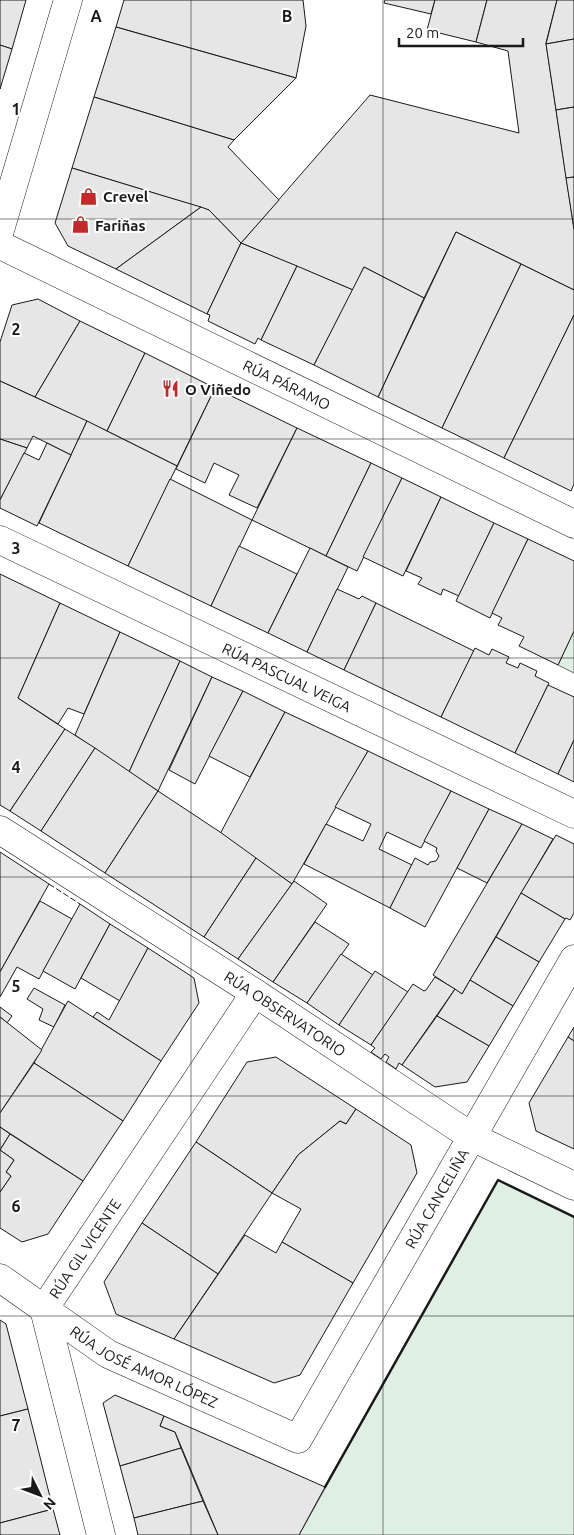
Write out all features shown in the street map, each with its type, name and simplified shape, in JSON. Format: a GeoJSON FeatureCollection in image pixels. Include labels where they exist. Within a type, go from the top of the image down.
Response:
{"type":"FeatureCollection","features":[{"type":"Feature","properties":{"kind":"street"},"geometry":{"type":"LineString","coordinates":[[0,230],[68,0]]}},
{"type":"Feature","properties":{"kind":"street","name":"RÚA PÁRAMO"},"geometry":{"type":"LineString","coordinates":[[0,245],[574,524]]}},
{"type":"Feature","properties":{"kind":"street","name":"RÚA PASCUAL VEIGA"},"geometry":{"type":"LineString","coordinates":[[0,540],[574,814]]}},
{"type":"Feature","properties":{"kind":"street","name":"RÚA OBSERVATORIO"},"geometry":{"type":"LineString","coordinates":[[0,830],[255,993],[472,1137],[574,1186]]}},
{"type":"Feature","properties":{"kind":"street","name":"RÚA CANCELIÑA"},"geometry":{"type":"LineString","coordinates":[[298,1439],[574,959]]}},
{"type":"Feature","properties":{"kind":"street","name":"RÚA GIL VICENTE"},"geometry":{"type":"LineString","coordinates":[[101,1535],[44,1309],[255,993]]}},
{"type":"Feature","properties":{"kind":"street","name":"RÚA JOSÉ AMOR LÓPEZ"},"geometry":{"type":"LineString","coordinates":[[0,1278],[108,1354],[298,1439]]}},
{"type":"Feature","properties":{"kind":"green space"},"geometry":{"type":"Polygon","coordinates":[[[574,631],[574,673],[558,665],[574,631]]]}},
{"type":"Feature","properties":{"kind":"green space"},"geometry":{"type":"Polygon","coordinates":[[[498,1180],[574,1217],[574,1535],[299,1535],[498,1180]]]}},
{"type":"Feature","properties":{"kind":"building"},"geometry":{"type":"Polygon","coordinates":[[[0,0],[26,0],[12,49],[0,45],[0,0]]]}},
{"type":"Feature","properties":{"kind":"building"},"geometry":{"type":"Polygon","coordinates":[[[124,0],[303,0],[306,26],[296,78],[116,27],[124,0]]]}},
{"type":"Feature","properties":{"kind":"building"},"geometry":{"type":"Polygon","coordinates":[[[385,0],[435,0],[431,14],[384,3],[385,0]]]}},
{"type":"Feature","properties":{"kind":"building"},"geometry":{"type":"Polygon","coordinates":[[[435,0],[487,0],[476,42],[427,30],[435,0]]]}},
{"type":"Feature","properties":{"kind":"building"},"geometry":{"type":"Polygon","coordinates":[[[487,0],[557,0],[546,43],[574,229],[574,290],[456,232],[424,298],[364,267],[353,290],[241,243],[370,95],[519,133],[508,51],[476,42],[487,0]]]}},
{"type":"Feature","properties":{"kind":"building"},"geometry":{"type":"Polygon","coordinates":[[[557,0],[574,0],[574,39],[546,44],[557,0]]]}},
{"type":"Feature","properties":{"kind":"building"},"geometry":{"type":"Polygon","coordinates":[[[116,27],[296,78],[234,140],[94,97],[116,27]]]}},
{"type":"Feature","properties":{"kind":"building"},"geometry":{"type":"Polygon","coordinates":[[[574,39],[574,107],[556,110],[546,44],[574,39]]]}},
{"type":"Feature","properties":{"kind":"building"},"geometry":{"type":"Polygon","coordinates":[[[0,45],[12,49],[0,89],[0,45]]]}},
{"type":"Feature","properties":{"kind":"building"},"geometry":{"type":"Polygon","coordinates":[[[94,97],[234,140],[228,147],[279,200],[241,243],[209,210],[72,168],[94,97]]]}},
{"type":"Feature","properties":{"kind":"building"},"geometry":{"type":"Polygon","coordinates":[[[574,107],[574,177],[566,178],[556,110],[574,107]]]}},
{"type":"Feature","properties":{"kind":"building"},"geometry":{"type":"Polygon","coordinates":[[[72,168],[201,207],[116,269],[68,246],[55,223],[72,168]]]}},
{"type":"Feature","properties":{"kind":"building"},"geometry":{"type":"Polygon","coordinates":[[[574,177],[574,229],[566,178],[574,177]]]}},
{"type":"Feature","properties":{"kind":"building"},"geometry":{"type":"Polygon","coordinates":[[[201,207],[209,210],[241,243],[207,314],[116,269],[201,207]]]}},
{"type":"Feature","properties":{"kind":"building"},"geometry":{"type":"Polygon","coordinates":[[[456,232],[521,264],[442,428],[378,397],[456,232]]]}},
{"type":"Feature","properties":{"kind":"building"},"geometry":{"type":"Polygon","coordinates":[[[241,243],[297,266],[261,340],[258,338],[255,344],[208,321],[210,315],[207,314],[241,243]]]}},
{"type":"Feature","properties":{"kind":"building"},"geometry":{"type":"Polygon","coordinates":[[[521,264],[574,290],[574,315],[504,458],[442,428],[521,264]]]}},
{"type":"Feature","properties":{"kind":"building"},"geometry":{"type":"Polygon","coordinates":[[[297,266],[353,290],[314,365],[261,340],[297,266]]]}},
{"type":"Feature","properties":{"kind":"building"},"geometry":{"type":"Polygon","coordinates":[[[364,267],[424,298],[378,397],[314,365],[364,267]]]}},
{"type":"Feature","properties":{"kind":"building"},"geometry":{"type":"Polygon","coordinates":[[[38,299],[80,321],[35,397],[0,381],[0,342],[12,305],[38,299]]]}},
{"type":"Feature","properties":{"kind":"building"},"geometry":{"type":"Polygon","coordinates":[[[574,315],[574,484],[571,491],[504,458],[574,315]]]}},
{"type":"Feature","properties":{"kind":"building"},"geometry":{"type":"Polygon","coordinates":[[[80,321],[145,353],[107,431],[35,397],[80,321]]]}},
{"type":"Feature","properties":{"kind":"building"},"geometry":{"type":"Polygon","coordinates":[[[145,353],[215,388],[177,466],[107,431],[145,353]]]}},
{"type":"Feature","properties":{"kind":"building"},"geometry":{"type":"Polygon","coordinates":[[[0,381],[87,421],[71,455],[33,436],[27,448],[0,439],[0,381]]]}},
{"type":"Feature","properties":{"kind":"building"},"geometry":{"type":"Polygon","coordinates":[[[215,388],[297,428],[257,508],[229,495],[239,475],[214,463],[205,483],[176,469],[215,388]]]}},
{"type":"Feature","properties":{"kind":"building"},"geometry":{"type":"Polygon","coordinates":[[[87,421],[177,466],[128,566],[39,523],[87,421]]]}},
{"type":"Feature","properties":{"kind":"building"},"geometry":{"type":"Polygon","coordinates":[[[297,428],[371,463],[326,556],[252,520],[297,428]]]}},
{"type":"Feature","properties":{"kind":"building"},"geometry":{"type":"Polygon","coordinates":[[[0,439],[27,448],[0,500],[0,439]]]}},
{"type":"Feature","properties":{"kind":"building"},"geometry":{"type":"Polygon","coordinates":[[[47,443],[71,455],[37,526],[0,508],[0,500],[24,453],[39,460],[47,443]]]}},
{"type":"Feature","properties":{"kind":"building"},"geometry":{"type":"Polygon","coordinates":[[[371,463],[402,478],[357,571],[326,556],[371,463]]]}},
{"type":"Feature","properties":{"kind":"building"},"geometry":{"type":"Polygon","coordinates":[[[402,478],[441,497],[403,576],[363,557],[402,478]]]}},
{"type":"Feature","properties":{"kind":"building"},"geometry":{"type":"Polygon","coordinates":[[[170,479],[252,520],[211,606],[128,566],[170,479]]]}},
{"type":"Feature","properties":{"kind":"building"},"geometry":{"type":"Polygon","coordinates":[[[441,497],[494,523],[459,596],[443,589],[441,595],[418,584],[422,578],[406,571],[441,497]]]}},
{"type":"Feature","properties":{"kind":"building"},"geometry":{"type":"Polygon","coordinates":[[[494,523],[528,539],[490,618],[456,601],[494,523]]]}},
{"type":"Feature","properties":{"kind":"building"},"geometry":{"type":"Polygon","coordinates":[[[528,539],[574,561],[574,631],[558,665],[519,646],[524,637],[498,625],[502,618],[492,613],[528,539]]]}},
{"type":"Feature","properties":{"kind":"building"},"geometry":{"type":"Polygon","coordinates":[[[239,546],[297,574],[268,633],[211,606],[239,546]]]}},
{"type":"Feature","properties":{"kind":"building"},"geometry":{"type":"Polygon","coordinates":[[[310,548],[348,567],[307,652],[268,633],[310,548]]]}},
{"type":"Feature","properties":{"kind":"building"},"geometry":{"type":"Polygon","coordinates":[[[0,574],[60,603],[18,698],[65,729],[10,811],[0,805],[0,574]]]}},
{"type":"Feature","properties":{"kind":"building"},"geometry":{"type":"Polygon","coordinates":[[[337,589],[359,599],[362,596],[376,603],[344,670],[307,652],[337,589]]]}},
{"type":"Feature","properties":{"kind":"building"},"geometry":{"type":"Polygon","coordinates":[[[60,603],[120,632],[84,714],[68,708],[58,724],[18,698],[60,603]]]}},
{"type":"Feature","properties":{"kind":"building"},"geometry":{"type":"Polygon","coordinates":[[[376,603],[474,651],[441,717],[344,670],[376,603]]]}},
{"type":"Feature","properties":{"kind":"building"},"geometry":{"type":"Polygon","coordinates":[[[120,632],[180,661],[129,772],[75,735],[120,632]]]}},
{"type":"Feature","properties":{"kind":"building"},"geometry":{"type":"Polygon","coordinates":[[[475,648],[489,655],[492,649],[509,657],[506,663],[518,668],[520,663],[537,671],[535,676],[549,683],[515,753],[441,717],[475,648]]]}},
{"type":"Feature","properties":{"kind":"building"},"geometry":{"type":"Polygon","coordinates":[[[180,661],[212,677],[158,791],[129,772],[180,661]]]}},
{"type":"Feature","properties":{"kind":"building"},"geometry":{"type":"Polygon","coordinates":[[[212,677],[243,691],[195,784],[169,770],[212,677]]]}},
{"type":"Feature","properties":{"kind":"building"},"geometry":{"type":"Polygon","coordinates":[[[548,685],[574,697],[574,740],[558,774],[515,753],[548,685]]]}},
{"type":"Feature","properties":{"kind":"building"},"geometry":{"type":"Polygon","coordinates":[[[243,691],[285,712],[250,777],[209,756],[243,691]]]}},
{"type":"Feature","properties":{"kind":"building"},"geometry":{"type":"Polygon","coordinates":[[[285,712],[368,751],[292,884],[220,834],[285,712]]]}},
{"type":"Feature","properties":{"kind":"building"},"geometry":{"type":"Polygon","coordinates":[[[65,729],[95,748],[41,831],[10,811],[65,729]]]}},
{"type":"Feature","properties":{"kind":"building"},"geometry":{"type":"Polygon","coordinates":[[[574,740],[574,782],[558,774],[574,740]]]}},
{"type":"Feature","properties":{"kind":"building"},"geometry":{"type":"Polygon","coordinates":[[[95,748],[158,791],[105,873],[41,831],[95,748]]]}},
{"type":"Feature","properties":{"kind":"building"},"geometry":{"type":"Polygon","coordinates":[[[368,751],[451,791],[421,848],[387,832],[379,849],[412,865],[390,908],[304,864],[326,824],[363,841],[371,824],[335,807],[368,751]]]}},
{"type":"Feature","properties":{"kind":"building"},"geometry":{"type":"Polygon","coordinates":[[[158,791],[256,858],[204,937],[105,873],[158,791]]]}},
{"type":"Feature","properties":{"kind":"building"},"geometry":{"type":"Polygon","coordinates":[[[451,791],[489,809],[425,927],[390,908],[415,858],[428,865],[430,862],[436,861],[439,856],[436,851],[437,848],[424,841],[451,791]]]}},
{"type":"Feature","properties":{"kind":"building"},"geometry":{"type":"Polygon","coordinates":[[[489,809],[522,824],[487,883],[457,868],[489,809]]]}},
{"type":"Feature","properties":{"kind":"building"},"geometry":{"type":"Polygon","coordinates":[[[522,824],[553,839],[462,994],[433,975],[522,824]]]}},
{"type":"Feature","properties":{"kind":"building"},"geometry":{"type":"Polygon","coordinates":[[[556,835],[574,844],[574,913],[570,920],[565,919],[521,893],[556,835]]]}},
{"type":"Feature","properties":{"kind":"building"},"geometry":{"type":"Polygon","coordinates":[[[0,852],[49,884],[0,972],[0,852]]]}},
{"type":"Feature","properties":{"kind":"building"},"geometry":{"type":"Polygon","coordinates":[[[256,858],[292,884],[238,959],[204,937],[256,858]]]}},
{"type":"Feature","properties":{"kind":"building"},"geometry":{"type":"Polygon","coordinates":[[[294,881],[327,904],[273,982],[238,959],[294,881]]]}},
{"type":"Feature","properties":{"kind":"building"},"geometry":{"type":"Polygon","coordinates":[[[521,893],[565,919],[539,962],[496,937],[521,893]]]}},
{"type":"Feature","properties":{"kind":"building"},"geometry":{"type":"Polygon","coordinates":[[[40,901],[72,919],[39,979],[17,967],[0,997],[0,972],[40,901]]]}},
{"type":"Feature","properties":{"kind":"building"},"geometry":{"type":"Polygon","coordinates":[[[80,904],[110,924],[75,989],[43,971],[80,904]]]}},
{"type":"Feature","properties":{"kind":"building"},"geometry":{"type":"Polygon","coordinates":[[[315,922],[349,944],[307,1003],[273,982],[315,922]]]}},
{"type":"Feature","properties":{"kind":"building"},"geometry":{"type":"Polygon","coordinates":[[[110,924],[148,948],[120,1001],[81,978],[110,924]]]}},
{"type":"Feature","properties":{"kind":"building"},"geometry":{"type":"Polygon","coordinates":[[[496,937],[539,962],[513,1006],[470,980],[496,937]]]}},
{"type":"Feature","properties":{"kind":"building"},"geometry":{"type":"Polygon","coordinates":[[[148,948],[194,978],[199,1003],[161,1061],[93,1017],[97,1012],[109,1020],[148,948]]]}},
{"type":"Feature","properties":{"kind":"building"},"geometry":{"type":"Polygon","coordinates":[[[341,954],[373,975],[339,1025],[307,1003],[341,954]]]}},
{"type":"Feature","properties":{"kind":"building"},"geometry":{"type":"Polygon","coordinates":[[[375,971],[408,992],[371,1045],[339,1025],[375,971]]]}},
{"type":"Feature","properties":{"kind":"building"},"geometry":{"type":"Polygon","coordinates":[[[435,977],[455,989],[402,1065],[399,1063],[396,1069],[386,1062],[389,1057],[385,1054],[381,1059],[371,1052],[375,1048],[371,1045],[413,984],[424,991],[435,977]]]}},
{"type":"Feature","properties":{"kind":"building"},"geometry":{"type":"Polygon","coordinates":[[[470,980],[513,1006],[489,1046],[437,1016],[455,989],[462,994],[470,980]]]}},
{"type":"Feature","properties":{"kind":"building"},"geometry":{"type":"Polygon","coordinates":[[[34,988],[65,1005],[54,1027],[39,1020],[43,1009],[27,999],[34,988]]]}},
{"type":"Feature","properties":{"kind":"building"},"geometry":{"type":"Polygon","coordinates":[[[68,1001],[161,1061],[123,1121],[34,1063],[68,1001]]]}},
{"type":"Feature","properties":{"kind":"building"},"geometry":{"type":"Polygon","coordinates":[[[0,1007],[12,1016],[7,1023],[0,1017],[0,1007]]]}},
{"type":"Feature","properties":{"kind":"building"},"geometry":{"type":"Polygon","coordinates":[[[437,1016],[489,1046],[467,1082],[435,1087],[402,1065],[437,1016]]]}},
{"type":"Feature","properties":{"kind":"building"},"geometry":{"type":"Polygon","coordinates":[[[0,1017],[42,1050],[0,1113],[0,1017]]]}},
{"type":"Feature","properties":{"kind":"building"},"geometry":{"type":"Polygon","coordinates":[[[574,1027],[574,1041],[568,1037],[574,1027]]]}},
{"type":"Feature","properties":{"kind":"building"},"geometry":{"type":"Polygon","coordinates":[[[568,1037],[574,1041],[574,1149],[536,1131],[529,1103],[568,1037]]]}},
{"type":"Feature","properties":{"kind":"building"},"geometry":{"type":"Polygon","coordinates":[[[276,1057],[356,1109],[346,1124],[340,1121],[298,1155],[272,1193],[196,1142],[247,1062],[276,1057]]]}},
{"type":"Feature","properties":{"kind":"building"},"geometry":{"type":"Polygon","coordinates":[[[34,1063],[123,1121],[83,1181],[0,1127],[0,1113],[34,1063]]]}},
{"type":"Feature","properties":{"kind":"building"},"geometry":{"type":"Polygon","coordinates":[[[356,1109],[411,1145],[417,1173],[353,1283],[282,1242],[301,1209],[272,1193],[298,1155],[340,1121],[346,1124],[356,1109]]]}},
{"type":"Feature","properties":{"kind":"building"},"geometry":{"type":"Polygon","coordinates":[[[0,1127],[10,1134],[0,1150],[0,1127]]]}},
{"type":"Feature","properties":{"kind":"building"},"geometry":{"type":"Polygon","coordinates":[[[10,1134],[83,1181],[48,1234],[22,1242],[0,1228],[0,1192],[11,1176],[6,1172],[14,1160],[0,1150],[10,1134]]]}},
{"type":"Feature","properties":{"kind":"building"},"geometry":{"type":"Polygon","coordinates":[[[196,1142],[272,1193],[218,1274],[142,1223],[196,1142]]]}},
{"type":"Feature","properties":{"kind":"building"},"geometry":{"type":"Polygon","coordinates":[[[0,1150],[14,1160],[6,1172],[11,1176],[0,1192],[0,1150]]]}},
{"type":"Feature","properties":{"kind":"building"},"geometry":{"type":"Polygon","coordinates":[[[142,1223],[218,1274],[174,1339],[116,1314],[104,1282],[142,1223]]]}},
{"type":"Feature","properties":{"kind":"building"},"geometry":{"type":"Polygon","coordinates":[[[245,1235],[276,1253],[282,1242],[353,1283],[300,1375],[274,1383],[174,1339],[245,1235]]]}},
{"type":"Feature","properties":{"kind":"building"},"geometry":{"type":"Polygon","coordinates":[[[0,1320],[6,1324],[28,1409],[0,1416],[0,1320]]]}},
{"type":"Feature","properties":{"kind":"building"},"geometry":{"type":"Polygon","coordinates":[[[115,1395],[164,1416],[160,1426],[175,1432],[181,1448],[120,1466],[103,1403],[115,1395]]]}},
{"type":"Feature","properties":{"kind":"building"},"geometry":{"type":"Polygon","coordinates":[[[28,1409],[53,1509],[0,1523],[0,1416],[28,1409]]]}},
{"type":"Feature","properties":{"kind":"building"},"geometry":{"type":"Polygon","coordinates":[[[164,1416],[325,1487],[299,1535],[218,1535],[175,1432],[160,1426],[164,1416]]]}},
{"type":"Feature","properties":{"kind":"building"},"geometry":{"type":"Polygon","coordinates":[[[181,1448],[203,1501],[134,1518],[120,1466],[181,1448]]]}},
{"type":"Feature","properties":{"kind":"building"},"geometry":{"type":"Polygon","coordinates":[[[203,1501],[218,1535],[138,1535],[134,1518],[203,1501]]]}},
{"type":"Feature","properties":{"kind":"building"},"geometry":{"type":"Polygon","coordinates":[[[53,1509],[60,1535],[0,1535],[0,1523],[53,1509]]]}},
{"type":"Feature","properties":{"kind":"fence"},"geometry":{"type":"LineString","coordinates":[[49,884],[80,904]]}},
{"type":"Feature","properties":{"kind":"wall"},"geometry":{"type":"LineString","coordinates":[[325,1487],[498,1180],[574,1217]]}},
{"type":"Feature","properties":{"kind":"place","name":"Crevel"},"geometry":{"type":"Point","coordinates":[89,196]}},
{"type":"Feature","properties":{"kind":"place","name":"Fariñas"},"geometry":{"type":"Point","coordinates":[81,225]}},
{"type":"Feature","properties":{"kind":"place","name":"O Viñedo"},"geometry":{"type":"Point","coordinates":[171,389]}}]}
